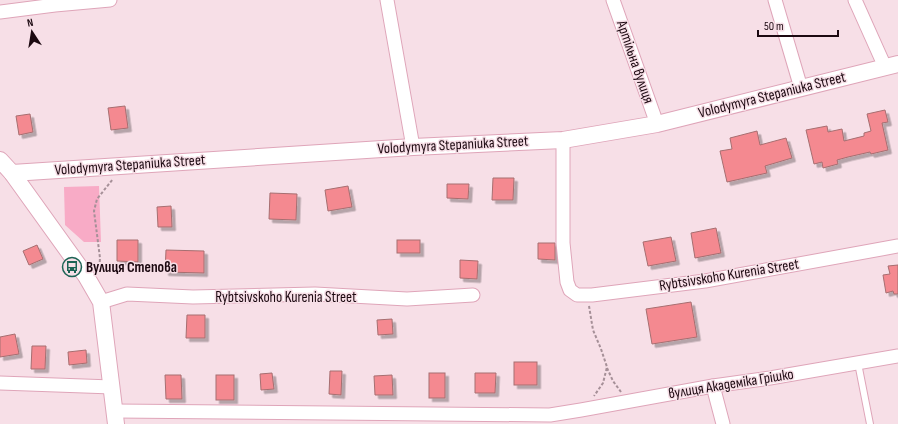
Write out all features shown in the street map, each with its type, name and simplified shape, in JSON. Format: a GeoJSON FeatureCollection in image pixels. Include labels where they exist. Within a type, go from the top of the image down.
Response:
{"type":"FeatureCollection","features":[{"type":"Feature","properties":{"kind":"street"},"geometry":{"type":"LineString","coordinates":[[0,12],[110,0]]}},
{"type":"Feature","properties":{"kind":"street"},"geometry":{"type":"LineString","coordinates":[[387,0],[413,147]]}},
{"type":"Feature","properties":{"kind":"street","name":"Артільна вулиця"},"geometry":{"type":"LineString","coordinates":[[613,0],[657,124]]}},
{"type":"Feature","properties":{"kind":"street"},"geometry":{"type":"LineString","coordinates":[[775,0],[801,88]]}},
{"type":"Feature","properties":{"kind":"street"},"geometry":{"type":"LineString","coordinates":[[855,0],[892,65]]}},
{"type":"Feature","properties":{"kind":"street","name":"Volodymyra Stepaniuka Street"},"geometry":{"type":"LineString","coordinates":[[6,173],[413,147],[563,140],[657,124],[892,65]]}},
{"type":"Feature","properties":{"kind":"street","name":"Rybtsivskoho Kurenia Street"},"geometry":{"type":"LineString","coordinates":[[563,140],[563,243],[567,282],[570,290],[578,295],[623,292],[705,281],[898,246]]}},
{"type":"Feature","properties":{"kind":"street"},"geometry":{"type":"LineString","coordinates":[[0,160],[6,173],[86,276],[101,302],[115,418]]}},
{"type":"Feature","properties":{"kind":"street","name":"Rybtsivskoho Kurenia Street"},"geometry":{"type":"LineString","coordinates":[[101,302],[126,294],[193,298],[315,294],[407,299],[473,295]]}},
{"type":"Feature","properties":{"kind":"street","name":"вулиця Академіка Грішко"},"geometry":{"type":"LineString","coordinates":[[115,418],[542,414],[564,418],[586,409],[713,386],[770,378],[898,356]]}},
{"type":"Feature","properties":{"kind":"street"},"geometry":{"type":"LineString","coordinates":[[0,383],[112,388]]}},
{"type":"Feature","properties":{"kind":"street"},"geometry":{"type":"LineString","coordinates":[[713,386],[723,424]]}},
{"type":"Feature","properties":{"kind":"lane"},"geometry":{"type":"LineString","coordinates":[[858,363],[870,424]]}},
{"type":"Feature","properties":{"kind":"path"},"geometry":{"type":"LineString","coordinates":[[99,273],[100,258],[94,211],[97,199],[124,165]]}},
{"type":"Feature","properties":{"kind":"path"},"geometry":{"type":"LineString","coordinates":[[587,295],[593,330],[613,381],[622,392],[636,400]]}},
{"type":"Feature","properties":{"kind":"path"},"geometry":{"type":"LineString","coordinates":[[586,409],[603,383],[607,367]]}},
{"type":"Feature","properties":{"kind":"shaded area"},"geometry":{"type":"Polygon","coordinates":[[[99,186],[101,242],[84,242],[65,225],[64,187],[99,186]]]}},
{"type":"Feature","properties":{"kind":"building"},"geometry":{"type":"Polygon","coordinates":[[[125,106],[128,128],[111,130],[108,108],[125,106]]]}},
{"type":"Feature","properties":{"kind":"building"},"geometry":{"type":"Polygon","coordinates":[[[885,110],[888,122],[882,123],[888,150],[871,154],[870,152],[837,160],[838,164],[823,168],[822,162],[814,164],[806,130],[827,126],[828,132],[842,129],[844,141],[864,136],[864,133],[871,131],[867,114],[885,110]]]}},
{"type":"Feature","properties":{"kind":"building"},"geometry":{"type":"Polygon","coordinates":[[[30,114],[33,132],[19,135],[16,116],[30,114]]]}},
{"type":"Feature","properties":{"kind":"building"},"geometry":{"type":"Polygon","coordinates":[[[757,131],[760,145],[786,138],[792,158],[765,166],[767,173],[727,182],[720,151],[732,149],[730,138],[757,131]]]}},
{"type":"Feature","properties":{"kind":"building"},"geometry":{"type":"Polygon","coordinates":[[[493,178],[514,178],[513,200],[492,200],[493,178]]]}},
{"type":"Feature","properties":{"kind":"building"},"geometry":{"type":"Polygon","coordinates":[[[447,184],[469,184],[468,199],[447,198],[447,184]]]}},
{"type":"Feature","properties":{"kind":"building"},"geometry":{"type":"Polygon","coordinates":[[[348,186],[352,207],[328,211],[325,190],[348,186]]]}},
{"type":"Feature","properties":{"kind":"building"},"geometry":{"type":"Polygon","coordinates":[[[270,193],[297,194],[296,220],[269,219],[270,193]]]}},
{"type":"Feature","properties":{"kind":"building"},"geometry":{"type":"Polygon","coordinates":[[[171,206],[172,227],[158,227],[157,207],[171,206]]]}},
{"type":"Feature","properties":{"kind":"building"},"geometry":{"type":"Polygon","coordinates":[[[716,228],[721,253],[695,258],[691,233],[716,228]]]}},
{"type":"Feature","properties":{"kind":"building"},"geometry":{"type":"Polygon","coordinates":[[[671,237],[676,261],[648,266],[643,242],[671,237]]]}},
{"type":"Feature","properties":{"kind":"building"},"geometry":{"type":"Polygon","coordinates":[[[117,240],[138,240],[138,262],[117,261],[117,240]]]}},
{"type":"Feature","properties":{"kind":"building"},"geometry":{"type":"Polygon","coordinates":[[[397,240],[420,240],[420,253],[397,253],[397,240]]]}},
{"type":"Feature","properties":{"kind":"building"},"geometry":{"type":"Polygon","coordinates":[[[538,243],[555,243],[555,260],[538,259],[538,243]]]}},
{"type":"Feature","properties":{"kind":"building"},"geometry":{"type":"Polygon","coordinates":[[[37,245],[43,259],[29,265],[23,251],[37,245]]]}},
{"type":"Feature","properties":{"kind":"building"},"geometry":{"type":"Polygon","coordinates":[[[166,250],[204,251],[204,273],[165,272],[166,250]]]}},
{"type":"Feature","properties":{"kind":"building"},"geometry":{"type":"Polygon","coordinates":[[[460,260],[478,261],[477,279],[460,278],[460,260]]]}},
{"type":"Feature","properties":{"kind":"building"},"geometry":{"type":"Polygon","coordinates":[[[898,265],[898,294],[894,294],[893,291],[886,293],[883,275],[890,274],[888,266],[898,265]]]}},
{"type":"Feature","properties":{"kind":"building"},"geometry":{"type":"Polygon","coordinates":[[[691,302],[697,337],[652,344],[646,309],[691,302]]]}},
{"type":"Feature","properties":{"kind":"building"},"geometry":{"type":"Polygon","coordinates":[[[187,315],[205,315],[205,338],[186,338],[187,315]]]}},
{"type":"Feature","properties":{"kind":"building"},"geometry":{"type":"Polygon","coordinates":[[[392,319],[393,334],[378,335],[377,320],[392,319]]]}},
{"type":"Feature","properties":{"kind":"building"},"geometry":{"type":"Polygon","coordinates":[[[15,334],[19,354],[0,357],[0,337],[15,334]]]}},
{"type":"Feature","properties":{"kind":"building"},"geometry":{"type":"Polygon","coordinates":[[[32,346],[46,346],[45,369],[31,369],[32,346]]]}},
{"type":"Feature","properties":{"kind":"building"},"geometry":{"type":"Polygon","coordinates":[[[86,350],[87,363],[69,365],[68,352],[86,350]]]}},
{"type":"Feature","properties":{"kind":"building"},"geometry":{"type":"Polygon","coordinates":[[[514,362],[537,362],[537,385],[514,385],[514,362]]]}},
{"type":"Feature","properties":{"kind":"building"},"geometry":{"type":"Polygon","coordinates":[[[330,371],[342,371],[341,395],[329,394],[330,371]]]}},
{"type":"Feature","properties":{"kind":"building"},"geometry":{"type":"Polygon","coordinates":[[[272,373],[274,389],[261,390],[260,374],[272,373]]]}},
{"type":"Feature","properties":{"kind":"building"},"geometry":{"type":"Polygon","coordinates":[[[429,373],[445,373],[445,398],[429,398],[429,373]]]}},
{"type":"Feature","properties":{"kind":"building"},"geometry":{"type":"Polygon","coordinates":[[[475,373],[496,373],[495,393],[475,393],[475,373]]]}},
{"type":"Feature","properties":{"kind":"building"},"geometry":{"type":"Polygon","coordinates":[[[165,375],[181,375],[182,399],[166,399],[165,375]]]}},
{"type":"Feature","properties":{"kind":"building"},"geometry":{"type":"Polygon","coordinates":[[[216,375],[234,375],[234,400],[216,400],[216,375]]]}},
{"type":"Feature","properties":{"kind":"building"},"geometry":{"type":"Polygon","coordinates":[[[392,375],[393,395],[375,395],[374,376],[392,375]]]}},
{"type":"Feature","properties":{"kind":"place","name":"Вулиця Степова"},"geometry":{"type":"Point","coordinates":[72,267]}}]}
